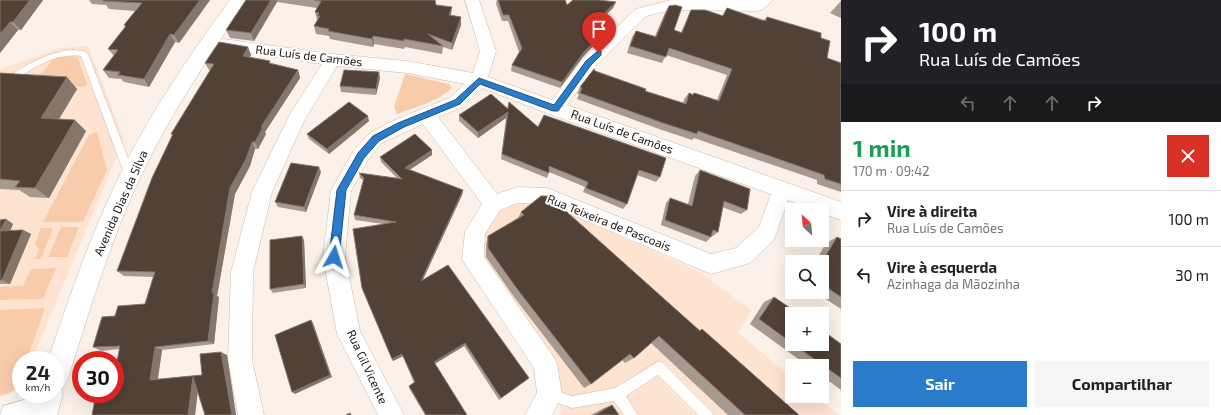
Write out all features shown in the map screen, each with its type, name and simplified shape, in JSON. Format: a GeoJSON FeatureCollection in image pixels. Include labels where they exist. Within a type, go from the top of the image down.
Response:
{"type":"FeatureCollection","features":[{"type":"Feature","properties":{"kind":"street","name":"Avenida Dias da Silva"},"geometry":{"type":"LineString","coordinates":[[64,352],[95,262],[130,176],[164,111],[209,41],[238,0]]}},
{"type":"Feature","properties":{"kind":"street"},"geometry":{"type":"LineString","coordinates":[[472,0],[488,51],[479,80]]}},
{"type":"Feature","properties":{"kind":"street"},"geometry":{"type":"LineString","coordinates":[[555,109],[588,63],[640,12],[672,5],[762,3]]}},
{"type":"Feature","properties":{"kind":"street","name":"Rua Luís de Camões"},"geometry":{"type":"LineString","coordinates":[[209,41],[333,60],[407,67],[479,80],[555,109],[841,211]]}},
{"type":"Feature","properties":{"kind":"street"},"geometry":{"type":"LineString","coordinates":[[251,415],[240,360],[242,272],[262,192],[296,119],[333,60]]}},
{"type":"Feature","properties":{"kind":"street","name":"Rua Gil Vicente"},"geometry":{"type":"LineString","coordinates":[[391,415],[349,334],[334,257],[341,190],[361,155],[376,138],[401,125],[457,102],[479,80]]}},
{"type":"Feature","properties":{"kind":"street"},"geometry":{"type":"LineString","coordinates":[[426,115],[493,204],[474,232],[473,259],[546,364],[550,395],[538,415]]}},
{"type":"Feature","properties":{"kind":"street","name":"Rua Teixeira de Pascoais"},"geometry":{"type":"LineString","coordinates":[[493,204],[517,195],[547,196],[711,264],[742,256],[767,233],[782,189]]}},
{"type":"Feature","properties":{"kind":"street"},"geometry":{"type":"LineString","coordinates":[[12,415],[46,405]]}},
{"type":"Feature","properties":{"kind":"lane"},"geometry":{"type":"LineString","coordinates":[[0,86],[26,69],[53,56],[70,52],[84,54],[130,176]]}},
{"type":"Feature","properties":{"kind":"lane"},"geometry":{"type":"LineString","coordinates":[[550,395],[572,402],[617,394],[659,367],[707,415]]}},
{"type":"Feature","properties":{"kind":"lane"},"geometry":{"type":"LineString","coordinates":[[617,394],[632,415]]}},
{"type":"Feature","properties":{"kind":"shaded area"},"geometry":{"type":"Polygon","coordinates":[[[88,46],[124,139],[36,351],[12,351],[12,391],[0,394],[0,69],[60,48],[88,46]]]}},
{"type":"Feature","properties":{"kind":"shaded area"},"geometry":{"type":"Polygon","coordinates":[[[73,56],[78,58],[87,84],[84,87],[22,84],[43,72],[53,59],[73,56]]]}},
{"type":"Feature","properties":{"kind":"shaded area"},"geometry":{"type":"Polygon","coordinates":[[[405,74],[449,84],[452,88],[433,101],[397,114],[394,107],[405,74]]]}},
{"type":"Feature","properties":{"kind":"shaded area"},"geometry":{"type":"Polygon","coordinates":[[[97,132],[107,170],[83,222],[43,222],[89,135],[97,132]]]}},
{"type":"Feature","properties":{"kind":"shaded area"},"geometry":{"type":"Polygon","coordinates":[[[542,202],[698,271],[752,310],[738,333],[785,371],[785,403],[824,403],[839,415],[561,415],[550,351],[479,256],[482,235],[493,216],[514,204],[542,202]]]}},
{"type":"Feature","properties":{"kind":"shaded area"},"geometry":{"type":"Polygon","coordinates":[[[61,227],[79,227],[67,257],[48,257],[61,227]]]}},
{"type":"Feature","properties":{"kind":"shaded area"},"geometry":{"type":"Polygon","coordinates":[[[41,228],[53,228],[41,259],[35,259],[39,249],[35,244],[41,228]]]}},
{"type":"Feature","properties":{"kind":"shaded area"},"geometry":{"type":"Polygon","coordinates":[[[56,268],[43,299],[0,300],[0,287],[23,286],[31,269],[56,268]]]}},
{"type":"Feature","properties":{"kind":"shaded area"},"geometry":{"type":"Polygon","coordinates":[[[45,308],[30,351],[12,351],[12,392],[0,396],[0,310],[45,308]]]}},
{"type":"Feature","properties":{"kind":"building"},"geometry":{"type":"Polygon","coordinates":[[[0,0],[30,0],[13,22],[10,22],[0,34],[0,0]]]}},
{"type":"Feature","properties":{"kind":"building"},"geometry":{"type":"Polygon","coordinates":[[[200,0],[174,35],[170,34],[144,79],[118,75],[120,72],[103,70],[118,50],[108,49],[126,26],[124,25],[142,3],[103,1],[200,0]]]}},
{"type":"Feature","properties":{"kind":"building"},"geometry":{"type":"Polygon","coordinates":[[[246,0],[271,0],[251,33],[226,30],[246,0]]]}},
{"type":"Feature","properties":{"kind":"building"},"geometry":{"type":"Polygon","coordinates":[[[314,0],[435,0],[436,5],[452,7],[449,15],[461,17],[452,43],[428,34],[443,46],[404,39],[404,41],[373,36],[372,39],[328,31],[329,29],[314,26],[320,16],[317,16],[319,13],[315,12],[321,1],[314,0]]]}},
{"type":"Feature","properties":{"kind":"building"},"geometry":{"type":"Polygon","coordinates":[[[498,0],[565,0],[567,5],[573,0],[616,2],[584,32],[601,34],[584,52],[562,82],[512,65],[522,48],[509,15],[503,15],[498,0]]]}},
{"type":"Feature","properties":{"kind":"building"},"geometry":{"type":"Polygon","coordinates":[[[675,5],[682,7],[674,30],[682,33],[691,10],[705,10],[723,16],[727,8],[761,20],[766,21],[767,17],[821,33],[821,38],[830,41],[827,58],[841,63],[841,184],[825,179],[824,175],[698,131],[697,134],[580,93],[582,88],[580,87],[594,69],[595,71],[646,89],[645,91],[686,104],[689,93],[693,95],[694,93],[719,101],[732,69],[669,48],[666,57],[630,46],[636,31],[656,37],[669,6],[675,5]]]}},
{"type":"Feature","properties":{"kind":"building"},"geometry":{"type":"Polygon","coordinates":[[[219,42],[248,47],[243,56],[270,61],[269,63],[298,70],[261,127],[263,127],[255,142],[252,142],[246,159],[230,188],[212,293],[214,293],[208,341],[155,347],[150,380],[202,375],[200,354],[221,352],[232,415],[205,415],[193,377],[188,415],[92,415],[94,403],[124,403],[124,351],[119,351],[120,346],[93,347],[102,317],[115,316],[118,306],[145,304],[155,272],[117,271],[152,178],[173,134],[171,134],[214,64],[205,63],[219,42]]]}},
{"type":"Feature","properties":{"kind":"building"},"geometry":{"type":"Polygon","coordinates":[[[344,70],[379,72],[376,89],[340,86],[344,70]]]}},
{"type":"Feature","properties":{"kind":"building"},"geometry":{"type":"Polygon","coordinates":[[[0,73],[67,77],[41,118],[75,120],[35,188],[15,187],[20,181],[0,179],[0,73]]]}},
{"type":"Feature","properties":{"kind":"building"},"geometry":{"type":"Polygon","coordinates":[[[491,94],[508,109],[509,102],[538,127],[544,115],[666,158],[660,177],[639,170],[627,204],[586,188],[588,182],[549,166],[549,173],[502,154],[508,112],[478,132],[459,115],[491,94]]]}},
{"type":"Feature","properties":{"kind":"building"},"geometry":{"type":"Polygon","coordinates":[[[349,102],[368,116],[327,149],[307,134],[349,102]]]}},
{"type":"Feature","properties":{"kind":"building"},"geometry":{"type":"Polygon","coordinates":[[[415,134],[432,150],[405,168],[463,190],[421,281],[448,265],[529,378],[501,398],[465,343],[434,362],[467,415],[426,415],[409,386],[415,382],[402,354],[392,359],[362,288],[353,229],[396,222],[354,215],[364,178],[359,173],[402,179],[380,157],[415,134]]]}},
{"type":"Feature","properties":{"kind":"building"},"geometry":{"type":"Polygon","coordinates":[[[291,163],[319,167],[304,207],[275,202],[291,163]]]}},
{"type":"Feature","properties":{"kind":"building"},"geometry":{"type":"Polygon","coordinates":[[[700,170],[750,189],[747,210],[724,201],[718,232],[713,230],[711,237],[665,220],[670,198],[692,206],[700,170]]]}},
{"type":"Feature","properties":{"kind":"building"},"geometry":{"type":"Polygon","coordinates":[[[541,196],[549,196],[700,331],[702,329],[799,415],[745,415],[659,336],[634,358],[630,354],[591,384],[518,290],[488,248],[488,236],[524,215],[521,212],[541,196]]]}},
{"type":"Feature","properties":{"kind":"building"},"geometry":{"type":"Polygon","coordinates":[[[6,219],[0,231],[0,220],[6,219]]]}},
{"type":"Feature","properties":{"kind":"building"},"geometry":{"type":"Polygon","coordinates":[[[23,230],[2,280],[0,280],[0,231],[23,230]]]}},
{"type":"Feature","properties":{"kind":"building"},"geometry":{"type":"Polygon","coordinates":[[[302,236],[304,284],[270,289],[270,240],[302,236]]]}},
{"type":"Feature","properties":{"kind":"building"},"geometry":{"type":"Polygon","coordinates":[[[837,237],[841,239],[841,297],[829,289],[829,255],[826,255],[837,237]]]}},
{"type":"Feature","properties":{"kind":"building"},"geometry":{"type":"Polygon","coordinates":[[[774,297],[789,307],[785,307],[785,338],[759,319],[774,297]]]}},
{"type":"Feature","properties":{"kind":"building"},"geometry":{"type":"Polygon","coordinates":[[[311,320],[330,375],[292,392],[275,335],[311,320]]]}},
{"type":"Feature","properties":{"kind":"building"},"geometry":{"type":"Polygon","coordinates":[[[829,335],[841,344],[841,378],[829,370],[829,359],[814,359],[803,351],[829,351],[829,335]]]}},
{"type":"Feature","properties":{"kind":"building"},"geometry":{"type":"Polygon","coordinates":[[[612,405],[619,415],[595,415],[612,405]]]}},
{"type":"Feature","properties":{"kind":"route"},"geometry":{"type":"LineString","coordinates":[[334,257],[341,190],[361,155],[376,138],[401,125],[457,102],[479,80],[555,109],[588,63],[599,53]]}}]}
